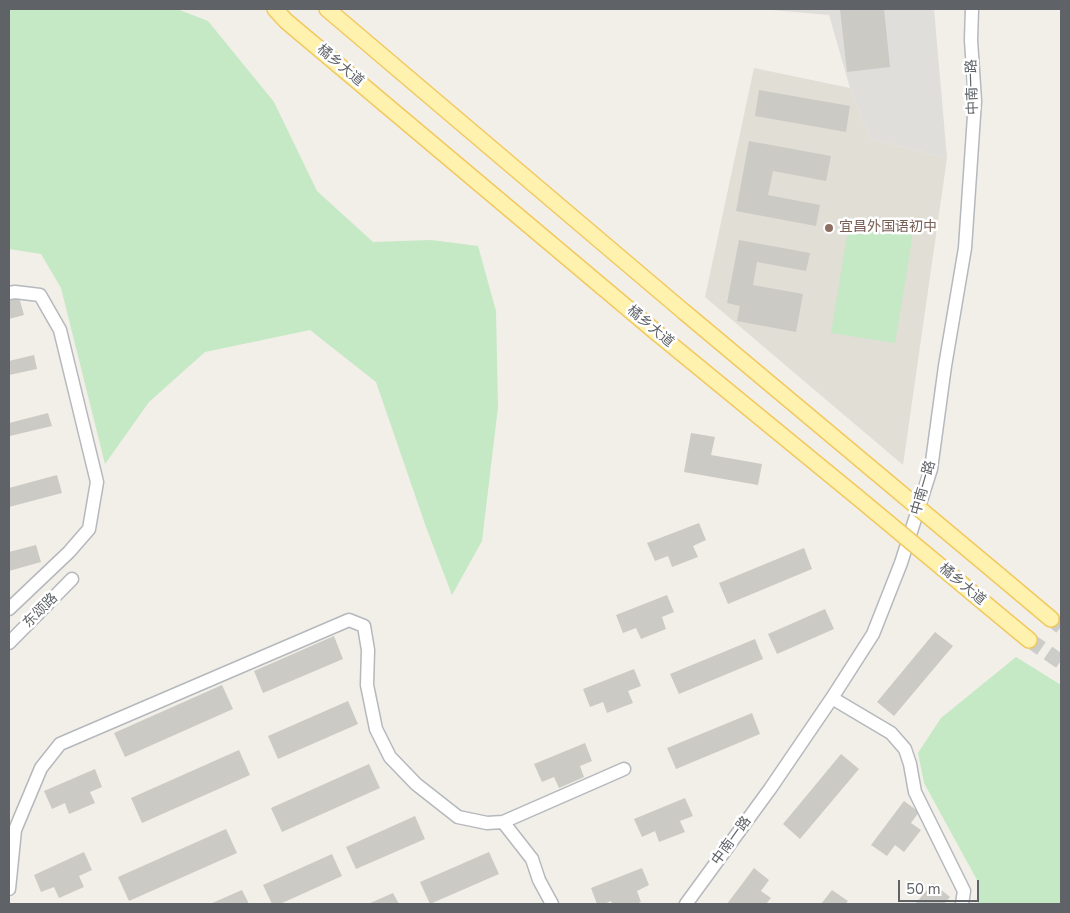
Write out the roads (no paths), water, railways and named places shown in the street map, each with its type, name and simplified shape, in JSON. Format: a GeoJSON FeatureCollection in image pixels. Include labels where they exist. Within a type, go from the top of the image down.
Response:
{"type":"FeatureCollection","features":[{"type":"Feature","properties":{"kind":"main road"},"geometry":{"type":"LineString","coordinates":[[271,9],[286,21]]}},
{"type":"Feature","properties":{"kind":"main road","name":"橘乡大道"},"geometry":{"type":"LineString","coordinates":[[275,9],[286,21],[657,333],[1029,640]]}},
{"type":"Feature","properties":{"kind":"main road"},"geometry":{"type":"LineString","coordinates":[[327,9],[1050,619]]}},
{"type":"Feature","properties":{"kind":"street","name":"中南一路"},"geometry":{"type":"LineString","coordinates":[[686,904],[770,789],[873,634],[901,563],[931,469],[966,248],[975,101],[971,40],[972,9]]}},
{"type":"Feature","properties":{"kind":"street"},"geometry":{"type":"LineString","coordinates":[[9,293],[40,295],[60,330],[97,482],[89,529],[69,552],[9,609]]}},
{"type":"Feature","properties":{"kind":"street","name":"东颂路"},"geometry":{"type":"LineString","coordinates":[[9,643],[72,579]]}},
{"type":"Feature","properties":{"kind":"street"},"geometry":{"type":"LineString","coordinates":[[9,889],[15,830],[41,768],[60,744],[349,620],[364,626],[368,650],[367,684],[376,729],[390,757],[416,784],[458,817],[487,824],[503,822],[624,768]]}},
{"type":"Feature","properties":{"kind":"street"},"geometry":{"type":"LineString","coordinates":[[832,698],[891,734],[905,749],[915,792],[964,891],[962,904]]}},
{"type":"Feature","properties":{"kind":"street"},"geometry":{"type":"LineString","coordinates":[[503,822],[532,859],[538,880],[552,904]]}},
{"type":"Feature","properties":{"kind":"tunnel"},"geometry":{"type":"LineString","coordinates":[[1051,619],[1061,627]]}},
{"type":"Feature","properties":{"kind":"tunnel"},"geometry":{"type":"LineString","coordinates":[[1029,640],[1061,662]]}},
{"type":"Feature","properties":{"kind":"place","name":"宜昌外国语初中"},"geometry":{"type":"Point","coordinates":[829,228]}}]}
